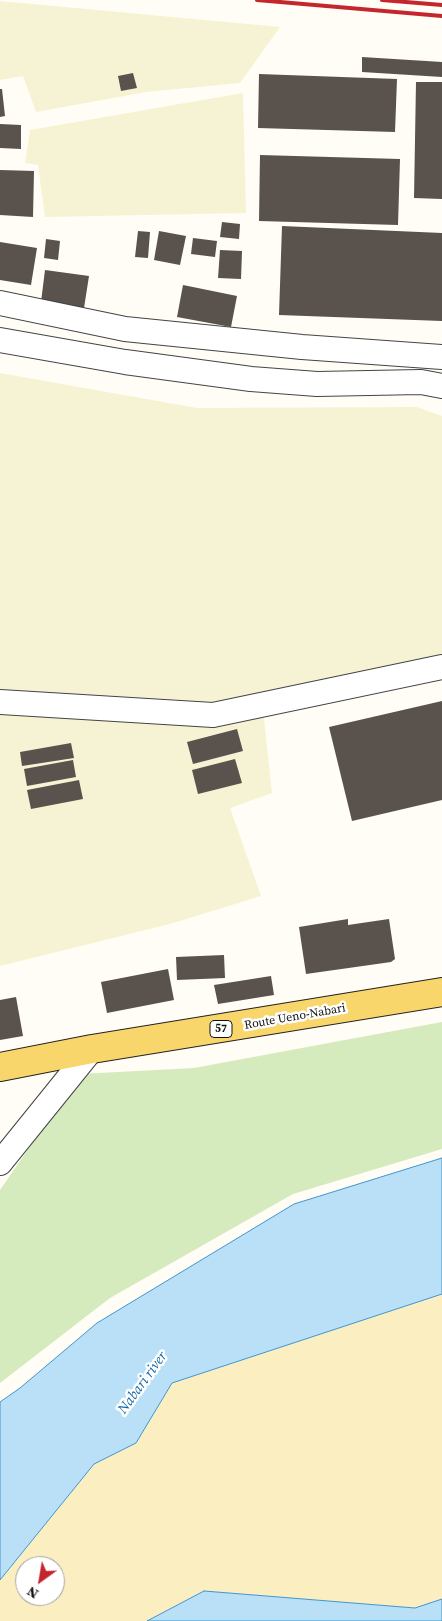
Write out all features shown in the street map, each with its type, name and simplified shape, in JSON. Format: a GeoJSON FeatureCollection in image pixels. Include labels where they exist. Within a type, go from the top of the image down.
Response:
{"type":"FeatureCollection","features":[{"type":"Feature","properties":{"kind":"main road","name":"Route Ueno-Nabari"},"geometry":{"type":"LineString","coordinates":[[0,1067],[92,1049],[442,992]]}},
{"type":"Feature","properties":{"kind":"street"},"geometry":{"type":"LineString","coordinates":[[0,303],[125,329],[302,347],[442,357]]}},
{"type":"Feature","properties":{"kind":"street"},"geometry":{"type":"LineString","coordinates":[[0,340],[125,362],[251,379],[317,384],[421,382],[442,386]]}},
{"type":"Feature","properties":{"kind":"street"},"geometry":{"type":"LineString","coordinates":[[0,702],[214,715],[442,667]]}},
{"type":"Feature","properties":{"kind":"street"},"geometry":{"type":"LineString","coordinates":[[0,1163],[92,1049]]}},
{"type":"Feature","properties":{"kind":"shaded area"},"geometry":{"type":"Polygon","coordinates":[[[0,1],[280,27],[240,83],[146,92],[36,112],[23,76],[0,80],[0,1]]]}},
{"type":"Feature","properties":{"kind":"shaded area"},"geometry":{"type":"Polygon","coordinates":[[[243,93],[246,213],[45,217],[38,165],[25,163],[30,130],[243,93]]]}},
{"type":"Feature","properties":{"kind":"shaded area"},"geometry":{"type":"Polygon","coordinates":[[[0,373],[197,408],[417,407],[442,416],[442,654],[261,692],[272,793],[230,808],[261,896],[170,924],[0,966],[0,373]]]}},
{"type":"Feature","properties":{"kind":"green space"},"geometry":{"type":"Polygon","coordinates":[[[442,1022],[442,1149],[293,1194],[110,1298],[0,1383],[0,1190],[80,1074],[194,1068],[442,1022]]]}},
{"type":"Feature","properties":{"kind":"sand"},"geometry":{"type":"Polygon","coordinates":[[[442,1294],[442,1599],[415,1608],[204,1591],[147,1621],[0,1621],[0,1580],[15,1561],[15,1606],[65,1606],[65,1556],[19,1556],[94,1464],[136,1443],[172,1383],[442,1294]]]}},
{"type":"Feature","properties":{"kind":"water","name":"Nabari river"},"geometry":{"type":"Polygon","coordinates":[[[442,1158],[442,1294],[172,1383],[136,1443],[94,1464],[19,1556],[15,1556],[15,1561],[0,1580],[0,1402],[20,1388],[97,1323],[294,1204],[442,1158]]]}},
{"type":"Feature","properties":{"kind":"water"},"geometry":{"type":"Polygon","coordinates":[[[204,1591],[415,1608],[442,1599],[442,1621],[147,1621],[204,1591]]]}},
{"type":"Feature","properties":{"kind":"building"},"geometry":{"type":"Polygon","coordinates":[[[362,57],[442,62],[442,77],[362,72],[362,57]]]}},
{"type":"Feature","properties":{"kind":"building"},"geometry":{"type":"Polygon","coordinates":[[[133,73],[137,88],[121,91],[118,76],[133,73]]]}},
{"type":"Feature","properties":{"kind":"building"},"geometry":{"type":"Polygon","coordinates":[[[259,74],[397,79],[395,132],[258,128],[259,74]]]}},
{"type":"Feature","properties":{"kind":"building"},"geometry":{"type":"Polygon","coordinates":[[[416,82],[442,82],[442,199],[414,198],[416,82]]]}},
{"type":"Feature","properties":{"kind":"building"},"geometry":{"type":"Polygon","coordinates":[[[0,89],[2,89],[5,116],[0,117],[0,89]]]}},
{"type":"Feature","properties":{"kind":"building"},"geometry":{"type":"Polygon","coordinates":[[[0,124],[21,125],[21,149],[0,148],[0,124]]]}},
{"type":"Feature","properties":{"kind":"building"},"geometry":{"type":"Polygon","coordinates":[[[260,155],[400,159],[398,225],[259,221],[260,155]]]}},
{"type":"Feature","properties":{"kind":"building"},"geometry":{"type":"Polygon","coordinates":[[[0,170],[34,171],[33,217],[0,215],[0,170]]]}},
{"type":"Feature","properties":{"kind":"building"},"geometry":{"type":"Polygon","coordinates":[[[222,222],[240,224],[239,239],[220,237],[222,222]]]}},
{"type":"Feature","properties":{"kind":"building"},"geometry":{"type":"Polygon","coordinates":[[[282,226],[442,233],[442,321],[279,315],[282,226]]]}},
{"type":"Feature","properties":{"kind":"building"},"geometry":{"type":"Polygon","coordinates":[[[138,231],[150,232],[148,258],[135,257],[138,231]]]}},
{"type":"Feature","properties":{"kind":"building"},"geometry":{"type":"Polygon","coordinates":[[[159,231],[186,236],[180,265],[154,260],[159,231]]]}},
{"type":"Feature","properties":{"kind":"building"},"geometry":{"type":"Polygon","coordinates":[[[193,238],[217,241],[215,257],[191,254],[193,238]]]}},
{"type":"Feature","properties":{"kind":"building"},"geometry":{"type":"Polygon","coordinates":[[[46,239],[60,241],[58,260],[44,258],[46,239]]]}},
{"type":"Feature","properties":{"kind":"building"},"geometry":{"type":"Polygon","coordinates":[[[0,242],[37,248],[31,285],[0,280],[0,242]]]}},
{"type":"Feature","properties":{"kind":"building"},"geometry":{"type":"Polygon","coordinates":[[[220,250],[242,251],[241,279],[218,278],[220,250]]]}},
{"type":"Feature","properties":{"kind":"building"},"geometry":{"type":"Polygon","coordinates":[[[45,270],[89,276],[84,308],[41,302],[45,270]]]}},
{"type":"Feature","properties":{"kind":"building"},"geometry":{"type":"Polygon","coordinates":[[[183,285],[237,296],[231,327],[177,317],[183,285]]]}},
{"type":"Feature","properties":{"kind":"building"},"geometry":{"type":"Polygon","coordinates":[[[442,701],[442,800],[352,821],[329,727],[442,701]]]}},
{"type":"Feature","properties":{"kind":"building"},"geometry":{"type":"Polygon","coordinates":[[[237,729],[243,751],[193,764],[187,742],[237,729]]]}},
{"type":"Feature","properties":{"kind":"building"},"geometry":{"type":"Polygon","coordinates":[[[71,743],[74,758],[22,766],[20,752],[71,743]]]}},
{"type":"Feature","properties":{"kind":"building"},"geometry":{"type":"Polygon","coordinates":[[[235,759],[242,783],[198,794],[192,770],[235,759]]]}},
{"type":"Feature","properties":{"kind":"building"},"geometry":{"type":"Polygon","coordinates":[[[73,760],[76,777],[27,786],[24,769],[73,760]]]}},
{"type":"Feature","properties":{"kind":"building"},"geometry":{"type":"Polygon","coordinates":[[[79,780],[83,799],[31,809],[27,790],[79,780]]]}},
{"type":"Feature","properties":{"kind":"building"},"geometry":{"type":"Polygon","coordinates":[[[348,919],[348,925],[389,919],[395,959],[391,962],[306,974],[299,927],[348,919]]]}},
{"type":"Feature","properties":{"kind":"building"},"geometry":{"type":"Polygon","coordinates":[[[224,955],[225,978],[177,980],[176,957],[224,955]]]}},
{"type":"Feature","properties":{"kind":"building"},"geometry":{"type":"Polygon","coordinates":[[[168,969],[174,1000],[107,1013],[101,982],[168,969]]]}},
{"type":"Feature","properties":{"kind":"building"},"geometry":{"type":"Polygon","coordinates":[[[271,976],[274,995],[218,1004],[214,985],[271,976]]]}},
{"type":"Feature","properties":{"kind":"building"},"geometry":{"type":"Polygon","coordinates":[[[16,997],[23,1036],[0,1040],[0,1000],[16,997]]]}},
{"type":"Feature","properties":{"kind":"railway"},"geometry":{"type":"LineString","coordinates":[[257,0],[442,16]]}},
{"type":"Feature","properties":{"kind":"railway"},"geometry":{"type":"LineString","coordinates":[[382,0],[442,5]]}}]}
